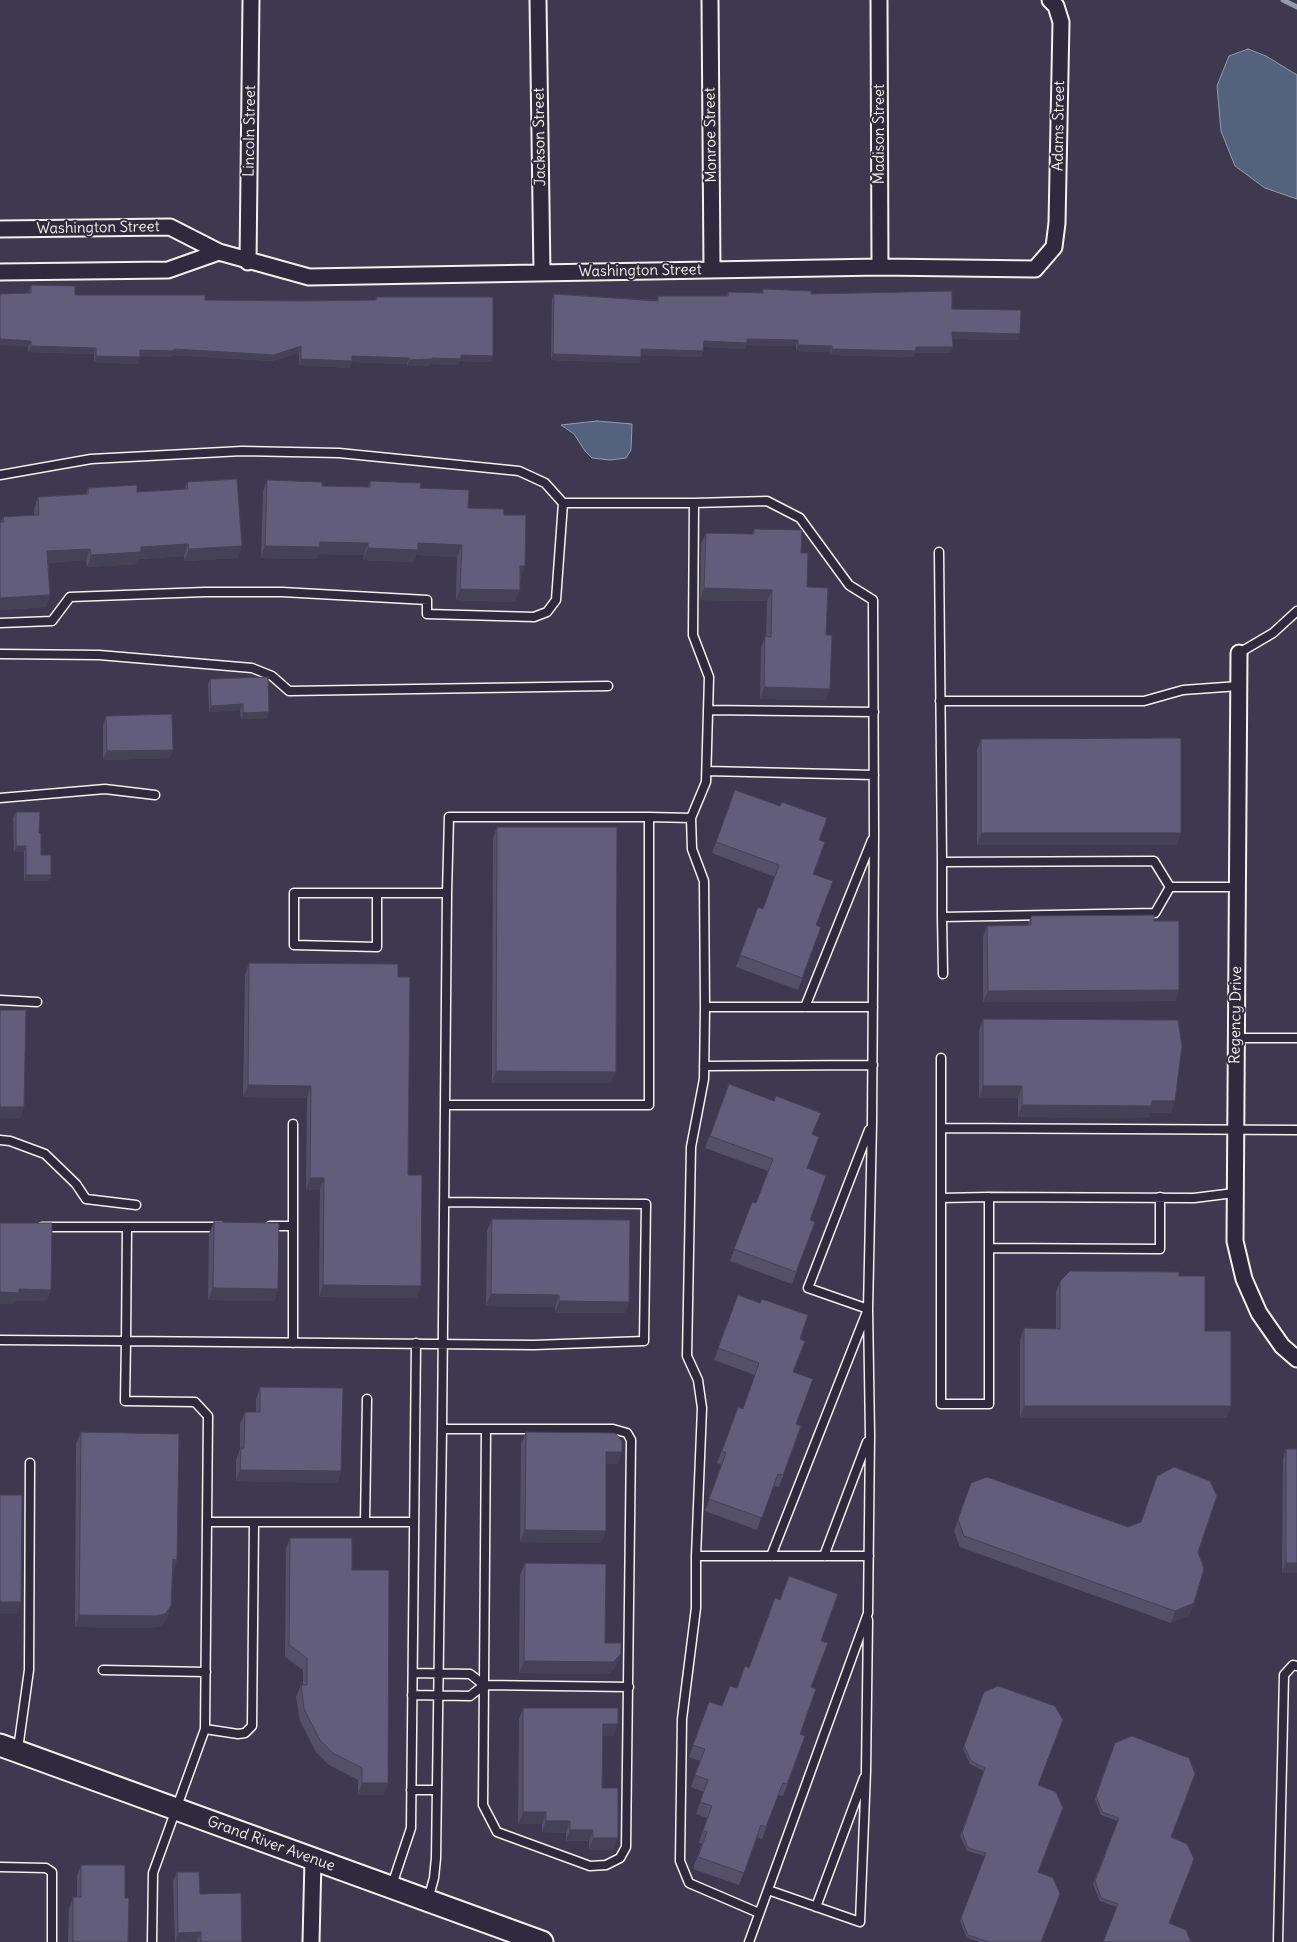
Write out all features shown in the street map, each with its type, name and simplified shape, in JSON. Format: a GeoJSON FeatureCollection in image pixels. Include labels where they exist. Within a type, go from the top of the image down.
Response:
{"type":"FeatureCollection","features":[{"type":"Feature","properties":{"kind":"main road","name":"Grand River Avenue"},"geometry":{"type":"LineString","coordinates":[[5,1748],[428,1900],[508,1933],[542,1942]]}},
{"type":"Feature","properties":{"kind":"street","name":"Lincoln Street"},"geometry":{"type":"LineString","coordinates":[[248,262],[251,0]]}},
{"type":"Feature","properties":{"kind":"street","name":"Jackson Street"},"geometry":{"type":"LineString","coordinates":[[538,0],[542,273]]}},
{"type":"Feature","properties":{"kind":"street","name":"Monroe Street"},"geometry":{"type":"LineString","coordinates":[[710,0],[712,270]]}},
{"type":"Feature","properties":{"kind":"street","name":"Madison Street"},"geometry":{"type":"LineString","coordinates":[[879,0],[880,267]]}},
{"type":"Feature","properties":{"kind":"street","name":"Adams Street"},"geometry":{"type":"LineString","coordinates":[[1053,3],[1061,22],[1057,223],[1054,247]]}},
{"type":"Feature","properties":{"kind":"street","name":"Washington Street"},"geometry":{"type":"LineString","coordinates":[[0,229],[170,227],[219,252],[248,262],[309,276],[880,267],[1035,269],[1054,247]]}},
{"type":"Feature","properties":{"kind":"street"},"geometry":{"type":"LineString","coordinates":[[0,272],[168,270],[219,252]]}},
{"type":"Feature","properties":{"kind":"street","name":"Regency Drive"},"geometry":{"type":"LineString","coordinates":[[1240,653],[1234,1194],[1236,1241],[1244,1279],[1258,1313],[1282,1346],[1297,1359]]}},
{"type":"Feature","properties":{"kind":"street"},"geometry":{"type":"LineString","coordinates":[[311,1942],[313,1860]]}},
{"type":"Feature","properties":{"kind":"lane"},"geometry":{"type":"LineString","coordinates":[[0,475],[91,459],[242,451],[339,453],[519,471],[544,484],[563,503],[766,501],[800,518],[849,585],[873,600],[873,1007],[868,1309],[869,1556],[866,1772],[860,1922],[768,1890]]}},
{"type":"Feature","properties":{"kind":"lane"},"geometry":{"type":"LineString","coordinates":[[0,623],[52,621],[70,597],[205,592],[282,592],[427,600],[426,614],[534,618],[547,612],[556,600],[563,503]]}},
{"type":"Feature","properties":{"kind":"lane"},"geometry":{"type":"LineString","coordinates":[[694,503],[693,635],[709,677],[706,782],[692,818],[692,849],[704,881],[705,1007],[704,1079],[691,1147],[688,1356],[698,1380],[702,1408],[696,1556],[696,1608],[682,1719],[680,1861],[690,1884],[759,1913]]}},
{"type":"Feature","properties":{"kind":"lane"},"geometry":{"type":"LineString","coordinates":[[939,552],[943,974]]}},
{"type":"Feature","properties":{"kind":"lane"},"geometry":{"type":"LineString","coordinates":[[1240,653],[1273,633],[1297,611]]}},
{"type":"Feature","properties":{"kind":"lane"},"geometry":{"type":"LineString","coordinates":[[0,654],[100,655],[252,668],[272,676],[289,691],[608,686]]}},
{"type":"Feature","properties":{"kind":"lane"},"geometry":{"type":"LineString","coordinates":[[940,702],[1144,701],[1183,690],[1239,686]]}},
{"type":"Feature","properties":{"kind":"lane"},"geometry":{"type":"LineString","coordinates":[[708,710],[874,712]]}},
{"type":"Feature","properties":{"kind":"lane"},"geometry":{"type":"LineString","coordinates":[[707,771],[874,774]]}},
{"type":"Feature","properties":{"kind":"lane"},"geometry":{"type":"LineString","coordinates":[[0,798],[105,789],[155,795]]}},
{"type":"Feature","properties":{"kind":"lane"},"geometry":{"type":"LineString","coordinates":[[428,1900],[434,1878],[436,1858],[449,817],[692,818]]}},
{"type":"Feature","properties":{"kind":"lane"},"geometry":{"type":"LineString","coordinates":[[446,1105],[649,1105],[649,817]]}},
{"type":"Feature","properties":{"kind":"lane"},"geometry":{"type":"LineString","coordinates":[[805,1007],[874,835]]}},
{"type":"Feature","properties":{"kind":"lane"},"geometry":{"type":"LineString","coordinates":[[942,862],[1154,861],[1170,887]]}},
{"type":"Feature","properties":{"kind":"lane"},"geometry":{"type":"LineString","coordinates":[[1170,887],[1237,888]]}},
{"type":"Feature","properties":{"kind":"lane"},"geometry":{"type":"LineString","coordinates":[[942,917],[1155,913],[1170,887]]}},
{"type":"Feature","properties":{"kind":"lane"},"geometry":{"type":"LineString","coordinates":[[377,894],[377,947],[294,946],[294,893],[447,893]]}},
{"type":"Feature","properties":{"kind":"lane"},"geometry":{"type":"LineString","coordinates":[[0,1000],[37,1002]]}},
{"type":"Feature","properties":{"kind":"lane"},"geometry":{"type":"LineString","coordinates":[[705,1007],[873,1007]]}},
{"type":"Feature","properties":{"kind":"lane"},"geometry":{"type":"LineString","coordinates":[[1236,1038],[1297,1038]]}},
{"type":"Feature","properties":{"kind":"lane"},"geometry":{"type":"LineString","coordinates":[[941,1058],[941,1404],[989,1404],[989,1197]]}},
{"type":"Feature","properties":{"kind":"lane"},"geometry":{"type":"LineString","coordinates":[[704,1066],[872,1065]]}},
{"type":"Feature","properties":{"kind":"lane"},"geometry":{"type":"LineString","coordinates":[[868,1309],[808,1288],[872,1123]]}},
{"type":"Feature","properties":{"kind":"lane"},"geometry":{"type":"LineString","coordinates":[[293,1124],[293,1343]]}},
{"type":"Feature","properties":{"kind":"lane"},"geometry":{"type":"LineString","coordinates":[[941,1128],[1297,1130]]}},
{"type":"Feature","properties":{"kind":"lane"},"geometry":{"type":"LineString","coordinates":[[0,1140],[10,1141],[45,1154],[76,1184],[86,1199],[136,1205]]}},
{"type":"Feature","properties":{"kind":"lane"},"geometry":{"type":"LineString","coordinates":[[941,1198],[1194,1198],[1234,1194]]}},
{"type":"Feature","properties":{"kind":"lane"},"geometry":{"type":"LineString","coordinates":[[989,1248],[1160,1249],[1160,1198]]}},
{"type":"Feature","properties":{"kind":"lane"},"geometry":{"type":"LineString","coordinates":[[0,1340],[534,1345],[644,1341],[646,1204],[444,1202]]}},
{"type":"Feature","properties":{"kind":"lane"},"geometry":{"type":"LineString","coordinates":[[264,1226],[293,1226]]}},
{"type":"Feature","properties":{"kind":"lane"},"geometry":{"type":"LineString","coordinates":[[128,1227],[125,1401],[195,1402],[208,1416],[205,1728],[153,1873],[152,1942]]}},
{"type":"Feature","properties":{"kind":"lane"},"geometry":{"type":"LineString","coordinates":[[29,1228],[235,1227]]}},
{"type":"Feature","properties":{"kind":"lane"},"geometry":{"type":"LineString","coordinates":[[771,1556],[868,1309]]}},
{"type":"Feature","properties":{"kind":"lane"},"geometry":{"type":"LineString","coordinates":[[391,1887],[411,1828],[416,1343]]}},
{"type":"Feature","properties":{"kind":"lane"},"geometry":{"type":"LineString","coordinates":[[366,1522],[367,1398]]}},
{"type":"Feature","properties":{"kind":"lane"},"geometry":{"type":"LineString","coordinates":[[442,1429],[486,1429],[613,1429],[627,1433],[631,1440],[626,1848],[620,1858],[606,1865],[590,1866],[497,1832],[490,1822],[483,1805],[486,1429]]}},
{"type":"Feature","properties":{"kind":"lane"},"geometry":{"type":"LineString","coordinates":[[824,1556],[870,1435]]}},
{"type":"Feature","properties":{"kind":"lane"},"geometry":{"type":"LineString","coordinates":[[5,1748],[29,1670],[30,1463]]}},
{"type":"Feature","properties":{"kind":"lane"},"geometry":{"type":"LineString","coordinates":[[207,1522],[414,1522]]}},
{"type":"Feature","properties":{"kind":"lane"},"geometry":{"type":"LineString","coordinates":[[205,1728],[238,1734],[245,1733],[252,1726],[254,1522]]}},
{"type":"Feature","properties":{"kind":"lane"},"geometry":{"type":"LineString","coordinates":[[696,1556],[869,1556]]}},
{"type":"Feature","properties":{"kind":"lane"},"geometry":{"type":"LineString","coordinates":[[749,1942],[868,1613]]}},
{"type":"Feature","properties":{"kind":"lane"},"geometry":{"type":"LineString","coordinates":[[1278,1942],[1284,1675],[1293,1665],[1297,1666]]}},
{"type":"Feature","properties":{"kind":"lane"},"geometry":{"type":"LineString","coordinates":[[103,1670],[206,1672]]}},
{"type":"Feature","properties":{"kind":"lane"},"geometry":{"type":"LineString","coordinates":[[413,1673],[470,1674],[484,1685],[629,1687]]}},
{"type":"Feature","properties":{"kind":"lane"},"geometry":{"type":"LineString","coordinates":[[412,1695],[470,1696],[484,1685]]}},
{"type":"Feature","properties":{"kind":"lane"},"geometry":{"type":"LineString","coordinates":[[816,1907],[866,1772]]}},
{"type":"Feature","properties":{"kind":"lane"},"geometry":{"type":"LineString","coordinates":[[411,1790],[437,1790]]}},
{"type":"Feature","properties":{"kind":"lane"},"geometry":{"type":"LineString","coordinates":[[0,1867],[46,1868],[52,1872],[52,1942]]}},
{"type":"Feature","properties":{"kind":"water"},"geometry":{"type":"Polygon","coordinates":[[[1248,49],[1266,56],[1297,75],[1297,199],[1265,188],[1235,166],[1221,131],[1217,86],[1229,56],[1248,49]]]}},
{"type":"Feature","properties":{"kind":"water"},"geometry":{"type":"Polygon","coordinates":[[[597,421],[632,424],[631,450],[626,458],[610,460],[592,458],[574,434],[561,425],[597,421]]]}},
{"type":"Feature","properties":{"kind":"building"},"geometry":{"type":"Polygon","coordinates":[[[31,285],[75,286],[75,295],[205,295],[205,300],[302,301],[376,300],[376,297],[493,297],[493,356],[461,355],[461,359],[432,358],[409,360],[409,358],[352,356],[352,361],[301,359],[301,346],[274,355],[174,349],[174,351],[140,350],[140,357],[96,356],[96,348],[31,346],[31,341],[0,339],[0,294],[31,293],[31,285]]]}},
{"type":"Feature","properties":{"kind":"building"},"geometry":{"type":"Polygon","coordinates":[[[763,289],[811,291],[811,294],[952,291],[952,309],[1021,310],[1020,334],[952,332],[953,347],[916,347],[916,351],[832,349],[832,346],[798,345],[798,340],[747,339],[747,343],[704,341],[703,351],[641,349],[641,357],[553,354],[554,294],[658,301],[658,296],[728,296],[728,292],[763,293],[763,289]]]}},
{"type":"Feature","properties":{"kind":"building"},"geometry":{"type":"Polygon","coordinates":[[[237,479],[242,546],[189,549],[188,544],[141,547],[141,552],[91,555],[90,549],[47,551],[50,595],[0,598],[0,522],[4,522],[3,517],[39,515],[38,497],[88,494],[88,488],[137,485],[137,492],[188,489],[187,482],[237,479]]]}},
{"type":"Feature","properties":{"kind":"building"},"geometry":{"type":"Polygon","coordinates":[[[267,480],[322,482],[322,486],[370,487],[370,481],[421,483],[420,488],[469,490],[468,508],[504,509],[504,515],[526,515],[525,566],[520,566],[520,590],[460,589],[462,545],[418,543],[418,550],[368,548],[368,543],[320,542],[320,547],[265,546],[267,480]]]}},
{"type":"Feature","properties":{"kind":"building"},"geometry":{"type":"Polygon","coordinates":[[[754,529],[802,530],[801,553],[808,553],[807,587],[828,588],[826,635],[832,635],[830,689],[764,687],[765,636],[771,637],[772,590],[704,588],[706,533],[754,534],[754,529]]]}},
{"type":"Feature","properties":{"kind":"building"},"geometry":{"type":"Polygon","coordinates":[[[268,677],[269,712],[243,713],[243,704],[211,706],[210,679],[268,677]]]}},
{"type":"Feature","properties":{"kind":"building"},"geometry":{"type":"Polygon","coordinates":[[[172,714],[173,750],[107,751],[106,716],[172,714]]]}},
{"type":"Feature","properties":{"kind":"building"},"geometry":{"type":"Polygon","coordinates":[[[1181,738],[1181,833],[981,833],[981,739],[1181,738]]]}},
{"type":"Feature","properties":{"kind":"building"},"geometry":{"type":"Polygon","coordinates":[[[735,790],[780,806],[782,802],[827,818],[819,840],[825,842],[813,874],[833,881],[816,925],[821,927],[802,978],[740,955],[758,907],[763,909],[779,865],[716,842],[735,790]]]}},
{"type":"Feature","properties":{"kind":"building"},"geometry":{"type":"Polygon","coordinates":[[[16,812],[40,812],[41,855],[51,855],[51,875],[26,875],[26,846],[16,846],[16,812]]]}},
{"type":"Feature","properties":{"kind":"building"},"geometry":{"type":"Polygon","coordinates":[[[497,827],[617,827],[616,1072],[496,1071],[497,827]]]}},
{"type":"Feature","properties":{"kind":"building"},"geometry":{"type":"Polygon","coordinates":[[[1154,915],[1154,921],[1179,921],[1179,990],[988,991],[987,926],[1031,925],[1031,916],[1154,915]]]}},
{"type":"Feature","properties":{"kind":"building"},"geometry":{"type":"Polygon","coordinates":[[[249,963],[398,964],[398,977],[410,977],[408,1175],[422,1175],[421,1286],[323,1285],[324,1178],[310,1178],[311,1086],[248,1085],[249,963]]]}},
{"type":"Feature","properties":{"kind":"building"},"geometry":{"type":"Polygon","coordinates":[[[0,1010],[26,1010],[24,1107],[0,1107],[0,1010]]]}},
{"type":"Feature","properties":{"kind":"building"},"geometry":{"type":"Polygon","coordinates":[[[983,1019],[1178,1020],[1182,1046],[1175,1101],[1152,1101],[1152,1106],[1022,1105],[1022,1086],[983,1086],[983,1019]]]}},
{"type":"Feature","properties":{"kind":"building"},"geometry":{"type":"Polygon","coordinates":[[[729,1084],[774,1101],[776,1096],[821,1113],[812,1134],[819,1137],[807,1168],[826,1176],[810,1220],[815,1222],[796,1272],[734,1249],[752,1202],[756,1203],[773,1159],[710,1136],[729,1084]]]}},
{"type":"Feature","properties":{"kind":"building"},"geometry":{"type":"Polygon","coordinates":[[[492,1219],[630,1220],[629,1302],[559,1301],[559,1295],[491,1294],[492,1219]]]}},
{"type":"Feature","properties":{"kind":"building"},"geometry":{"type":"Polygon","coordinates":[[[214,1222],[279,1223],[278,1289],[213,1288],[214,1222]]]}},
{"type":"Feature","properties":{"kind":"building"},"geometry":{"type":"Polygon","coordinates":[[[0,1223],[52,1223],[51,1290],[19,1289],[19,1293],[0,1292],[0,1223]]]}},
{"type":"Feature","properties":{"kind":"building"},"geometry":{"type":"Polygon","coordinates":[[[1070,1271],[1179,1272],[1179,1276],[1205,1276],[1205,1331],[1231,1331],[1231,1406],[1024,1406],[1024,1328],[1060,1329],[1060,1281],[1070,1271]]]}},
{"type":"Feature","properties":{"kind":"building"},"geometry":{"type":"Polygon","coordinates":[[[738,1295],[760,1303],[762,1299],[808,1315],[800,1339],[805,1341],[793,1372],[813,1379],[796,1424],[801,1426],[783,1475],[778,1474],[762,1518],[709,1499],[726,1453],[722,1451],[738,1407],[743,1409],[759,1363],[718,1348],[738,1295]]]}},
{"type":"Feature","properties":{"kind":"building"},"geometry":{"type":"Polygon","coordinates":[[[260,1387],[343,1388],[341,1471],[240,1470],[241,1448],[244,1448],[245,1412],[260,1412],[260,1387]]]}},
{"type":"Feature","properties":{"kind":"building"},"geometry":{"type":"Polygon","coordinates":[[[81,1432],[179,1434],[177,1560],[173,1559],[171,1606],[165,1614],[155,1616],[79,1615],[81,1432]]]}},
{"type":"Feature","properties":{"kind":"building"},"geometry":{"type":"Polygon","coordinates":[[[526,1432],[615,1433],[622,1441],[622,1452],[606,1452],[606,1531],[525,1530],[526,1432]]]}},
{"type":"Feature","properties":{"kind":"building"},"geometry":{"type":"Polygon","coordinates":[[[1286,1449],[1297,1449],[1297,1563],[1286,1563],[1286,1449]]]}},
{"type":"Feature","properties":{"kind":"building"},"geometry":{"type":"Polygon","coordinates":[[[1174,1467],[1210,1481],[1217,1496],[1198,1552],[1204,1569],[1194,1603],[1175,1611],[964,1536],[958,1519],[971,1483],[987,1477],[1128,1527],[1141,1522],[1157,1476],[1174,1467]]]}},
{"type":"Feature","properties":{"kind":"building"},"geometry":{"type":"Polygon","coordinates":[[[0,1495],[22,1495],[21,1602],[0,1602],[0,1495]]]}},
{"type":"Feature","properties":{"kind":"building"},"geometry":{"type":"Polygon","coordinates":[[[290,1538],[352,1538],[352,1570],[389,1570],[388,1783],[362,1783],[362,1768],[333,1753],[320,1740],[304,1709],[301,1685],[307,1685],[307,1658],[289,1645],[290,1538]]]}},
{"type":"Feature","properties":{"kind":"building"},"geometry":{"type":"Polygon","coordinates":[[[525,1563],[606,1564],[605,1643],[621,1643],[621,1654],[613,1662],[524,1661],[525,1563]]]}},
{"type":"Feature","properties":{"kind":"building"},"geometry":{"type":"Polygon","coordinates":[[[789,1576],[838,1594],[821,1641],[828,1643],[811,1687],[816,1689],[800,1734],[805,1736],[787,1784],[783,1783],[766,1827],[761,1825],[744,1873],[698,1857],[707,1832],[703,1830],[712,1806],[700,1802],[708,1780],[695,1775],[705,1749],[693,1745],[709,1702],[722,1706],[730,1686],[737,1688],[745,1666],[749,1668],[775,1598],[780,1600],[789,1576]]]}},
{"type":"Feature","properties":{"kind":"building"},"geometry":{"type":"Polygon","coordinates":[[[998,1686],[1055,1706],[1063,1720],[1038,1785],[1056,1792],[1063,1808],[1038,1872],[1053,1878],[1060,1894],[1041,1942],[989,1942],[968,1935],[961,1918],[986,1853],[968,1848],[962,1833],[985,1768],[971,1761],[964,1746],[984,1692],[998,1686]]]}},
{"type":"Feature","properties":{"kind":"building"},"geometry":{"type":"Polygon","coordinates":[[[523,1708],[618,1708],[618,1724],[603,1724],[602,1788],[618,1788],[618,1838],[593,1838],[593,1830],[570,1830],[570,1821],[546,1821],[546,1812],[523,1812],[523,1708]]]}},
{"type":"Feature","properties":{"kind":"building"},"geometry":{"type":"Polygon","coordinates":[[[1132,1736],[1189,1758],[1195,1774],[1171,1837],[1187,1844],[1194,1859],[1169,1923],[1186,1930],[1191,1942],[1103,1942],[1118,1904],[1101,1898],[1095,1881],[1119,1818],[1102,1812],[1096,1796],[1115,1743],[1132,1736]]]}},
{"type":"Feature","properties":{"kind":"building"},"geometry":{"type":"Polygon","coordinates":[[[81,1865],[125,1865],[125,1898],[129,1898],[128,1942],[73,1942],[73,1897],[81,1897],[81,1865]]]}},
{"type":"Feature","properties":{"kind":"building"},"geometry":{"type":"Polygon","coordinates":[[[177,1872],[199,1872],[200,1894],[241,1893],[242,1942],[201,1942],[201,1932],[178,1933],[177,1872]]]}},
{"type":"Feature","properties":{"kind":"waterway"},"geometry":{"type":"LineString","coordinates":[[1283,0],[1297,7]]}}]}
